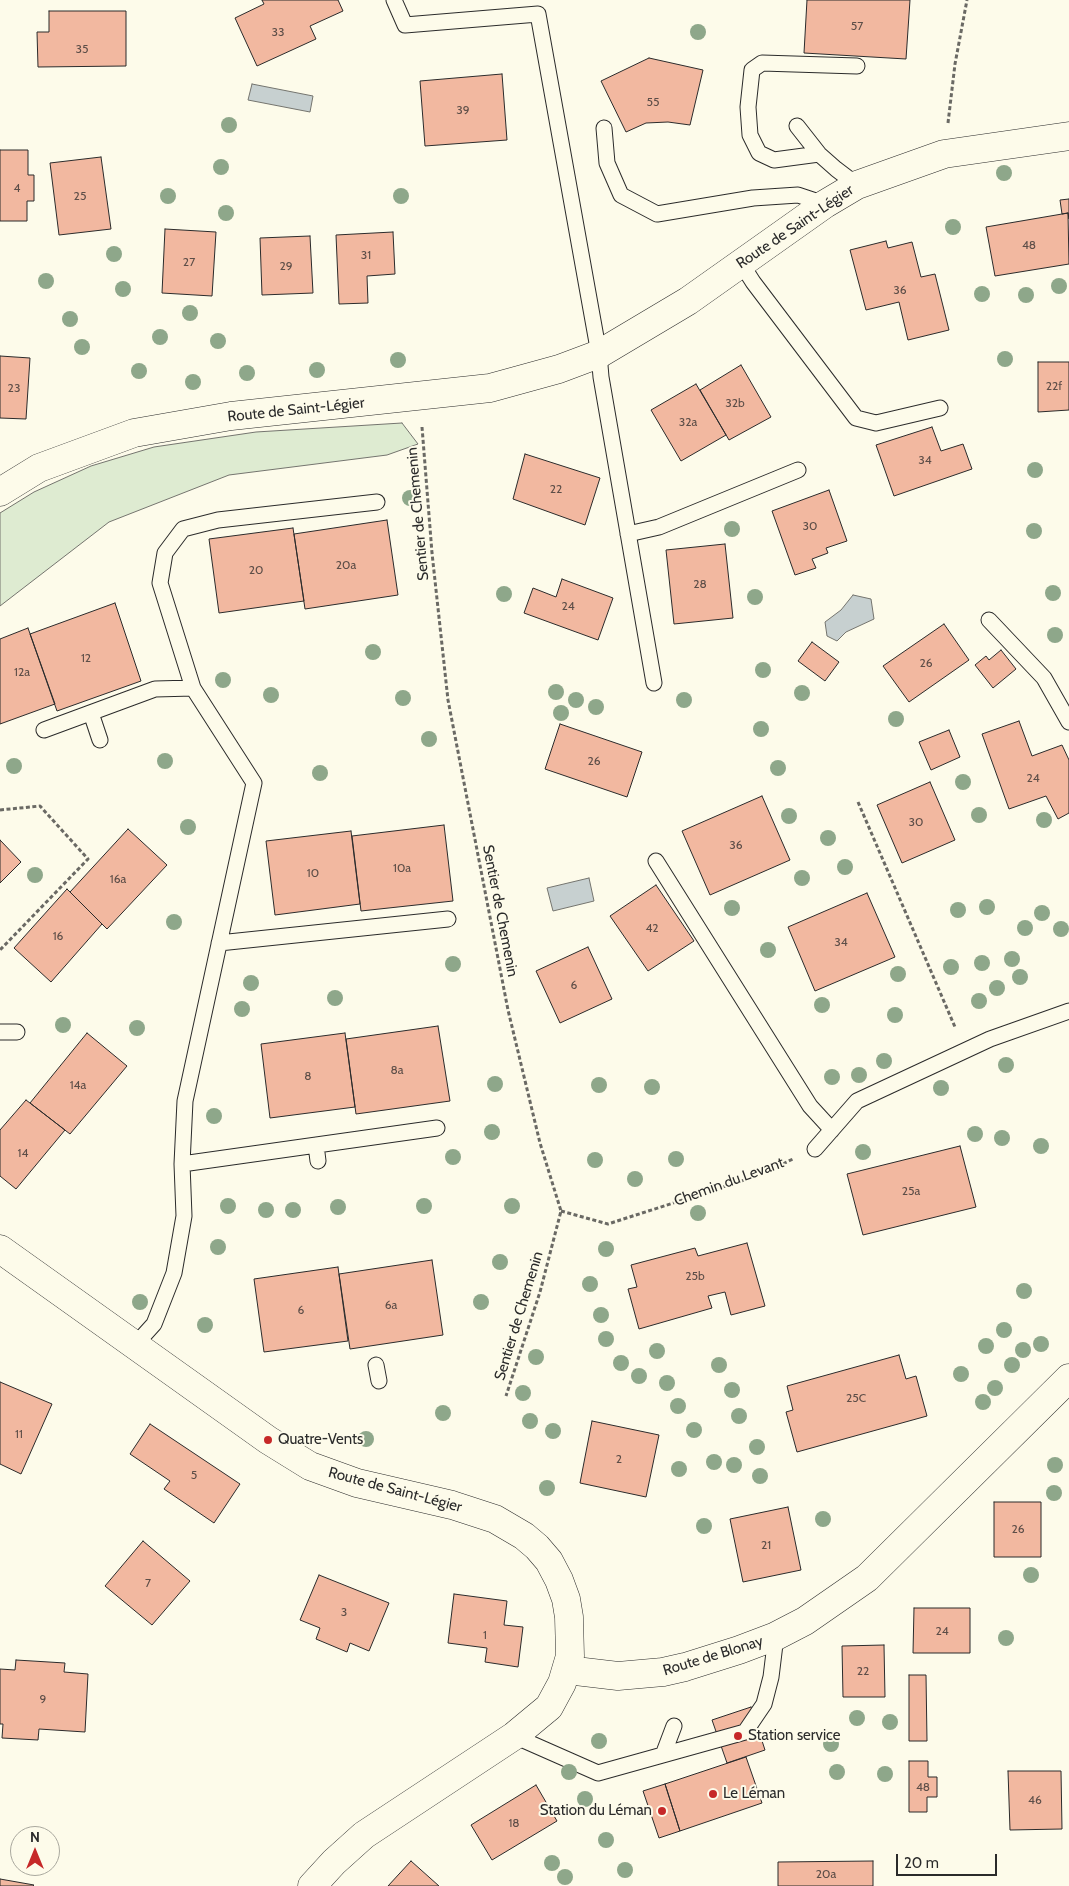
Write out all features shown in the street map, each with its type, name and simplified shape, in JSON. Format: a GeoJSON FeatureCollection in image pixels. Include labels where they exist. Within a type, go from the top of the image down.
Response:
{"type":"FeatureCollection","features":[{"type":"Feature","properties":{"kind":"main road","name":"Route de Saint-Légier"},"geometry":{"type":"LineString","coordinates":[[0,492],[39,468],[134,433],[232,416],[490,388],[559,369],[599,354],[688,302],[825,204],[857,185],[944,154],[1069,136]]}},
{"type":"Feature","properties":{"kind":"main road","name":"Route de Saint-Légier"},"geometry":{"type":"LineString","coordinates":[[0,1248],[268,1440],[310,1466],[357,1483],[452,1505],[489,1516],[524,1536],[549,1561],[566,1599],[571,1639],[567,1670]]}},
{"type":"Feature","properties":{"kind":"main road","name":"Route de Blonay"},"geometry":{"type":"LineString","coordinates":[[567,1670],[618,1676],[663,1672],[712,1660],[776,1636],[805,1621],[867,1578],[1069,1378]]}},
{"type":"Feature","properties":{"kind":"main road"},"geometry":{"type":"LineString","coordinates":[[312,1886],[334,1862],[364,1835],[514,1736],[548,1707],[554,1699],[567,1670]]}},
{"type":"Feature","properties":{"kind":"lane"},"geometry":{"type":"LineString","coordinates":[[394,0],[405,25],[538,14],[599,354],[600,377],[654,683]]}},
{"type":"Feature","properties":{"kind":"lane"},"geometry":{"type":"LineString","coordinates":[[819,154],[774,160],[759,153],[750,135],[748,107],[752,70],[762,63],[857,66]]}},
{"type":"Feature","properties":{"kind":"lane"},"geometry":{"type":"LineString","coordinates":[[797,126],[819,154],[836,170],[857,185]]}},
{"type":"Feature","properties":{"kind":"lane"},"geometry":{"type":"LineString","coordinates":[[604,128],[607,163],[621,195],[657,214],[754,198],[798,195],[825,204]]}},
{"type":"Feature","properties":{"kind":"lane"},"geometry":{"type":"LineString","coordinates":[[741,263],[753,282],[856,418],[876,423],[940,408]]}},
{"type":"Feature","properties":{"kind":"lane"},"geometry":{"type":"LineString","coordinates":[[628,534],[659,527],[798,470]]}},
{"type":"Feature","properties":{"kind":"lane"},"geometry":{"type":"LineString","coordinates":[[135,1345],[154,1324],[174,1273],[184,1216],[182,1164],[185,1101],[254,783],[193,688],[160,583],[165,553],[182,530],[245,513],[348,501],[377,502]]}},
{"type":"Feature","properties":{"kind":"lane"},"geometry":{"type":"LineString","coordinates":[[989,620],[1044,678],[1069,722]]}},
{"type":"Feature","properties":{"kind":"lane"},"geometry":{"type":"LineString","coordinates":[[44,730],[155,689],[193,688]]}},
{"type":"Feature","properties":{"kind":"lane"},"geometry":{"type":"LineString","coordinates":[[91,712],[100,740]]}},
{"type":"Feature","properties":{"kind":"lane"},"geometry":{"type":"LineString","coordinates":[[656,861],[810,1106],[832,1130]]}},
{"type":"Feature","properties":{"kind":"lane"},"geometry":{"type":"LineString","coordinates":[[219,943],[333,937],[448,919]]}},
{"type":"Feature","properties":{"kind":"lane"},"geometry":{"type":"LineString","coordinates":[[815,1149],[858,1101],[990,1039],[1069,1011]]}},
{"type":"Feature","properties":{"kind":"lane"},"geometry":{"type":"LineString","coordinates":[[0,1032],[17,1032]]}},
{"type":"Feature","properties":{"kind":"lane"},"geometry":{"type":"LineString","coordinates":[[182,1164],[437,1128]]}},
{"type":"Feature","properties":{"kind":"lane"},"geometry":{"type":"LineString","coordinates":[[316,1145],[318,1161]]}},
{"type":"Feature","properties":{"kind":"lane"},"geometry":{"type":"LineString","coordinates":[[376,1365],[379,1381]]}},
{"type":"Feature","properties":{"kind":"lane"},"geometry":{"type":"LineString","coordinates":[[514,1736],[598,1774],[745,1732],[764,1704],[776,1636]]}},
{"type":"Feature","properties":{"kind":"lane"},"geometry":{"type":"LineString","coordinates":[[663,1755],[674,1726]]}},
{"type":"Feature","properties":{"kind":"path"},"geometry":{"type":"LineString","coordinates":[[947,132],[955,64],[967,0]]}},
{"type":"Feature","properties":{"kind":"path","name":"Sentier de Chemenin"},"geometry":{"type":"LineString","coordinates":[[421,419],[432,553],[448,700],[508,1010],[540,1143],[561,1211],[540,1292],[506,1396]]}},
{"type":"Feature","properties":{"kind":"path"},"geometry":{"type":"LineString","coordinates":[[858,802],[965,1051]]}},
{"type":"Feature","properties":{"kind":"path"},"geometry":{"type":"LineString","coordinates":[[0,810],[40,806],[88,859],[0,950]]}},
{"type":"Feature","properties":{"kind":"path","name":"Chemin du Levant"},"geometry":{"type":"LineString","coordinates":[[561,1211],[608,1224],[756,1176],[815,1149]]}},
{"type":"Feature","properties":{"kind":"green space"},"geometry":{"type":"Polygon","coordinates":[[[402,423],[418,444],[387,455],[229,475],[109,522],[0,606],[0,513],[34,492],[91,466],[154,447],[256,432],[402,423]]]}},
{"type":"Feature","properties":{"kind":"shaded area"},"geometry":{"type":"Polygon","coordinates":[[[252,84],[313,96],[310,112],[248,100],[252,84]]]}},
{"type":"Feature","properties":{"kind":"shaded area"},"geometry":{"type":"Polygon","coordinates":[[[853,595],[871,599],[874,619],[846,632],[837,641],[827,636],[825,622],[841,610],[853,595]]]}},
{"type":"Feature","properties":{"kind":"shaded area"},"geometry":{"type":"Polygon","coordinates":[[[589,878],[594,901],[553,911],[547,888],[589,878]]]}},
{"type":"Feature","properties":{"kind":"building"},"geometry":{"type":"Polygon","coordinates":[[[262,0],[338,0],[343,11],[310,26],[316,39],[257,66],[235,18],[264,4],[262,0]]]}},
{"type":"Feature","properties":{"kind":"building"},"geometry":{"type":"Polygon","coordinates":[[[807,0],[910,0],[906,59],[804,53],[807,0]]]}},
{"type":"Feature","properties":{"kind":"building"},"geometry":{"type":"Polygon","coordinates":[[[49,11],[126,11],[126,66],[38,67],[37,32],[49,32],[49,11]]]}},
{"type":"Feature","properties":{"kind":"building"},"geometry":{"type":"Polygon","coordinates":[[[649,58],[703,70],[690,125],[668,122],[646,123],[626,132],[601,81],[649,58]]]}},
{"type":"Feature","properties":{"kind":"building"},"geometry":{"type":"Polygon","coordinates":[[[502,74],[507,140],[425,146],[420,81],[502,74]]]}},
{"type":"Feature","properties":{"kind":"building"},"geometry":{"type":"Polygon","coordinates":[[[0,150],[28,150],[28,175],[34,175],[34,201],[27,201],[27,221],[0,221],[0,150]]]}},
{"type":"Feature","properties":{"kind":"building"},"geometry":{"type":"Polygon","coordinates":[[[101,157],[111,229],[59,235],[50,163],[101,157]]]}},
{"type":"Feature","properties":{"kind":"building"},"geometry":{"type":"Polygon","coordinates":[[[1069,199],[1069,219],[1068,213],[1062,214],[1060,200],[1069,199]]]}},
{"type":"Feature","properties":{"kind":"building"},"geometry":{"type":"Polygon","coordinates":[[[1068,213],[1069,264],[995,276],[986,227],[1068,213]]]}},
{"type":"Feature","properties":{"kind":"building"},"geometry":{"type":"Polygon","coordinates":[[[165,229],[216,232],[212,296],[162,293],[165,229]]]}},
{"type":"Feature","properties":{"kind":"building"},"geometry":{"type":"Polygon","coordinates":[[[393,232],[395,274],[367,276],[368,303],[339,304],[336,235],[393,232]]]}},
{"type":"Feature","properties":{"kind":"building"},"geometry":{"type":"Polygon","coordinates":[[[310,236],[313,293],[262,295],[260,238],[310,236]]]}},
{"type":"Feature","properties":{"kind":"building"},"geometry":{"type":"Polygon","coordinates":[[[886,241],[888,248],[912,242],[921,277],[935,274],[949,330],[908,340],[899,302],[866,310],[850,250],[886,241]]]}},
{"type":"Feature","properties":{"kind":"building"},"geometry":{"type":"Polygon","coordinates":[[[0,356],[30,358],[26,419],[0,418],[0,356]]]}},
{"type":"Feature","properties":{"kind":"building"},"geometry":{"type":"Polygon","coordinates":[[[1038,362],[1069,362],[1069,410],[1038,412],[1038,362]]]}},
{"type":"Feature","properties":{"kind":"building"},"geometry":{"type":"Polygon","coordinates":[[[741,365],[771,417],[729,440],[700,390],[741,365]]]}},
{"type":"Feature","properties":{"kind":"building"},"geometry":{"type":"Polygon","coordinates":[[[696,384],[726,435],[681,461],[651,410],[696,384]]]}},
{"type":"Feature","properties":{"kind":"building"},"geometry":{"type":"Polygon","coordinates":[[[932,427],[941,451],[963,444],[972,469],[894,496],[876,445],[932,427]]]}},
{"type":"Feature","properties":{"kind":"building"},"geometry":{"type":"Polygon","coordinates":[[[525,454],[600,478],[585,525],[513,499],[525,454]]]}},
{"type":"Feature","properties":{"kind":"building"},"geometry":{"type":"Polygon","coordinates":[[[829,490],[847,541],[826,548],[828,553],[812,559],[816,568],[795,575],[772,511],[829,490]]]}},
{"type":"Feature","properties":{"kind":"building"},"geometry":{"type":"Polygon","coordinates":[[[387,520],[398,595],[305,609],[294,534],[387,520]]]}},
{"type":"Feature","properties":{"kind":"building"},"geometry":{"type":"Polygon","coordinates":[[[293,528],[304,601],[219,613],[209,539],[293,528]]]}},
{"type":"Feature","properties":{"kind":"building"},"geometry":{"type":"Polygon","coordinates":[[[725,544],[733,618],[674,624],[666,550],[725,544]]]}},
{"type":"Feature","properties":{"kind":"building"},"geometry":{"type":"Polygon","coordinates":[[[562,579],[613,598],[598,640],[524,613],[533,588],[556,597],[562,579]]]}},
{"type":"Feature","properties":{"kind":"building"},"geometry":{"type":"Polygon","coordinates":[[[115,603],[141,681],[57,711],[30,634],[115,603]]]}},
{"type":"Feature","properties":{"kind":"building"},"geometry":{"type":"Polygon","coordinates":[[[944,624],[969,660],[909,702],[883,666],[944,624]]]}},
{"type":"Feature","properties":{"kind":"building"},"geometry":{"type":"Polygon","coordinates":[[[28,628],[55,704],[0,724],[0,639],[28,628]]]}},
{"type":"Feature","properties":{"kind":"building"},"geometry":{"type":"Polygon","coordinates":[[[812,642],[839,662],[825,681],[798,661],[812,642]]]}},
{"type":"Feature","properties":{"kind":"building"},"geometry":{"type":"Polygon","coordinates":[[[1001,650],[1016,669],[993,688],[975,665],[986,656],[989,660],[1001,650]]]}},
{"type":"Feature","properties":{"kind":"building"},"geometry":{"type":"Polygon","coordinates":[[[1019,721],[1032,756],[1062,745],[1069,760],[1069,813],[1058,819],[1046,796],[1009,809],[982,734],[1019,721]]]}},
{"type":"Feature","properties":{"kind":"building"},"geometry":{"type":"Polygon","coordinates":[[[560,724],[642,752],[627,797],[545,769],[560,724]]]}},
{"type":"Feature","properties":{"kind":"building"},"geometry":{"type":"Polygon","coordinates":[[[949,730],[960,757],[931,770],[919,742],[949,730]]]}},
{"type":"Feature","properties":{"kind":"building"},"geometry":{"type":"Polygon","coordinates":[[[930,782],[955,840],[902,863],[877,805],[930,782]]]}},
{"type":"Feature","properties":{"kind":"building"},"geometry":{"type":"Polygon","coordinates":[[[762,796],[790,860],[710,895],[682,831],[762,796]]]}},
{"type":"Feature","properties":{"kind":"building"},"geometry":{"type":"Polygon","coordinates":[[[444,825],[453,901],[361,911],[352,836],[444,825]]]}},
{"type":"Feature","properties":{"kind":"building"},"geometry":{"type":"Polygon","coordinates":[[[128,829],[167,865],[107,929],[70,892],[128,829]]]}},
{"type":"Feature","properties":{"kind":"building"},"geometry":{"type":"Polygon","coordinates":[[[351,831],[360,904],[275,915],[266,841],[351,831]]]}},
{"type":"Feature","properties":{"kind":"building"},"geometry":{"type":"Polygon","coordinates":[[[0,840],[21,862],[0,883],[0,840]]]}},
{"type":"Feature","properties":{"kind":"building"},"geometry":{"type":"Polygon","coordinates":[[[656,885],[694,941],[648,971],[610,916],[656,885]]]}},
{"type":"Feature","properties":{"kind":"building"},"geometry":{"type":"Polygon","coordinates":[[[67,889],[102,924],[51,982],[14,948],[67,889]]]}},
{"type":"Feature","properties":{"kind":"building"},"geometry":{"type":"Polygon","coordinates":[[[867,893],[895,957],[815,991],[788,927],[867,893]]]}},
{"type":"Feature","properties":{"kind":"building"},"geometry":{"type":"Polygon","coordinates":[[[588,947],[612,999],[560,1023],[536,971],[588,947]]]}},
{"type":"Feature","properties":{"kind":"building"},"geometry":{"type":"Polygon","coordinates":[[[438,1026],[450,1101],[356,1114],[346,1039],[438,1026]]]}},
{"type":"Feature","properties":{"kind":"building"},"geometry":{"type":"Polygon","coordinates":[[[87,1033],[127,1066],[70,1134],[30,1103],[87,1033]]]}},
{"type":"Feature","properties":{"kind":"building"},"geometry":{"type":"Polygon","coordinates":[[[345,1033],[355,1107],[270,1118],[261,1044],[345,1033]]]}},
{"type":"Feature","properties":{"kind":"building"},"geometry":{"type":"Polygon","coordinates":[[[26,1100],[65,1130],[16,1189],[0,1176],[0,1130],[26,1100]]]}},
{"type":"Feature","properties":{"kind":"building"},"geometry":{"type":"Polygon","coordinates":[[[960,1146],[976,1207],[863,1235],[847,1174],[960,1146]]]}},
{"type":"Feature","properties":{"kind":"building"},"geometry":{"type":"Polygon","coordinates":[[[747,1243],[765,1306],[731,1315],[725,1292],[708,1296],[712,1308],[639,1329],[628,1289],[637,1287],[631,1265],[695,1248],[698,1256],[747,1243]]]}},
{"type":"Feature","properties":{"kind":"building"},"geometry":{"type":"Polygon","coordinates":[[[432,1260],[443,1335],[350,1349],[339,1274],[432,1260]]]}},
{"type":"Feature","properties":{"kind":"building"},"geometry":{"type":"Polygon","coordinates":[[[338,1267],[348,1341],[264,1352],[254,1279],[338,1267]]]}},
{"type":"Feature","properties":{"kind":"building"},"geometry":{"type":"Polygon","coordinates":[[[899,1355],[906,1379],[916,1376],[927,1416],[797,1452],[786,1412],[793,1410],[787,1386],[899,1355]]]}},
{"type":"Feature","properties":{"kind":"building"},"geometry":{"type":"Polygon","coordinates":[[[0,1382],[52,1404],[21,1474],[0,1464],[0,1382]]]}},
{"type":"Feature","properties":{"kind":"building"},"geometry":{"type":"Polygon","coordinates":[[[592,1421],[659,1435],[646,1497],[580,1483],[592,1421]]]}},
{"type":"Feature","properties":{"kind":"building"},"geometry":{"type":"Polygon","coordinates":[[[150,1424],[240,1484],[214,1523],[164,1489],[170,1481],[130,1454],[150,1424]]]}},
{"type":"Feature","properties":{"kind":"building"},"geometry":{"type":"Polygon","coordinates":[[[994,1502],[1041,1502],[1041,1557],[994,1557],[994,1502]]]}},
{"type":"Feature","properties":{"kind":"building"},"geometry":{"type":"Polygon","coordinates":[[[788,1507],[801,1570],[743,1582],[730,1519],[788,1507]]]}},
{"type":"Feature","properties":{"kind":"building"},"geometry":{"type":"Polygon","coordinates":[[[143,1541],[190,1581],[152,1625],[105,1586],[143,1541]]]}},
{"type":"Feature","properties":{"kind":"building"},"geometry":{"type":"Polygon","coordinates":[[[319,1575],[389,1603],[369,1651],[350,1643],[347,1652],[316,1639],[320,1628],[300,1620],[319,1575]]]}},
{"type":"Feature","properties":{"kind":"building"},"geometry":{"type":"Polygon","coordinates":[[[454,1594],[507,1601],[504,1625],[523,1627],[518,1667],[485,1662],[487,1648],[448,1643],[454,1594]]]}},
{"type":"Feature","properties":{"kind":"building"},"geometry":{"type":"Polygon","coordinates":[[[914,1608],[970,1608],[970,1653],[913,1653],[914,1608]]]}},
{"type":"Feature","properties":{"kind":"building"},"geometry":{"type":"Polygon","coordinates":[[[884,1645],[885,1697],[843,1697],[842,1646],[884,1645]]]}},
{"type":"Feature","properties":{"kind":"building"},"geometry":{"type":"Polygon","coordinates":[[[16,1660],[65,1663],[64,1672],[88,1674],[85,1732],[39,1729],[38,1740],[2,1738],[3,1724],[0,1724],[0,1669],[15,1670],[16,1660]]]}},
{"type":"Feature","properties":{"kind":"building"},"geometry":{"type":"Polygon","coordinates":[[[909,1675],[926,1675],[927,1741],[909,1741],[909,1675]]]}},
{"type":"Feature","properties":{"kind":"building"},"geometry":{"type":"Polygon","coordinates":[[[751,1707],[765,1750],[727,1763],[712,1720],[751,1707]]]}},
{"type":"Feature","properties":{"kind":"building","name":"Le Léman"},"geometry":{"type":"Polygon","coordinates":[[[746,1757],[762,1803],[680,1831],[665,1784],[746,1757]]]}},
{"type":"Feature","properties":{"kind":"building"},"geometry":{"type":"Polygon","coordinates":[[[909,1761],[928,1761],[928,1777],[937,1777],[937,1797],[927,1797],[927,1812],[909,1812],[909,1761]]]}},
{"type":"Feature","properties":{"kind":"building"},"geometry":{"type":"Polygon","coordinates":[[[1008,1771],[1061,1771],[1062,1829],[1010,1830],[1008,1771]]]}},
{"type":"Feature","properties":{"kind":"building","name":"Station du Léman"},"geometry":{"type":"Polygon","coordinates":[[[665,1784],[680,1831],[659,1838],[643,1791],[665,1784]]]}},
{"type":"Feature","properties":{"kind":"building"},"geometry":{"type":"Polygon","coordinates":[[[536,1785],[557,1821],[492,1860],[471,1825],[536,1785]]]}},
{"type":"Feature","properties":{"kind":"building"},"geometry":{"type":"Polygon","coordinates":[[[411,1861],[439,1886],[388,1886],[411,1861]]]}},
{"type":"Feature","properties":{"kind":"building"},"geometry":{"type":"Polygon","coordinates":[[[873,1861],[873,1886],[778,1886],[778,1862],[873,1861]]]}},
{"type":"Feature","properties":{"kind":"building"},"geometry":{"type":"Polygon","coordinates":[[[0,1879],[34,1885],[0,1886],[0,1879]]]}},
{"type":"Feature","properties":{"kind":"place","name":"Quatre-Vents"},"geometry":{"type":"Point","coordinates":[268,1440]}},
{"type":"Feature","properties":{"kind":"place","name":"Station service"},"geometry":{"type":"Point","coordinates":[738,1736]}},
{"type":"Feature","properties":{"kind":"place","name":"Le Léman"},"geometry":{"type":"Point","coordinates":[713,1794]}},
{"type":"Feature","properties":{"kind":"place","name":"Station du Léman"},"geometry":{"type":"Point","coordinates":[662,1811]}}]}
